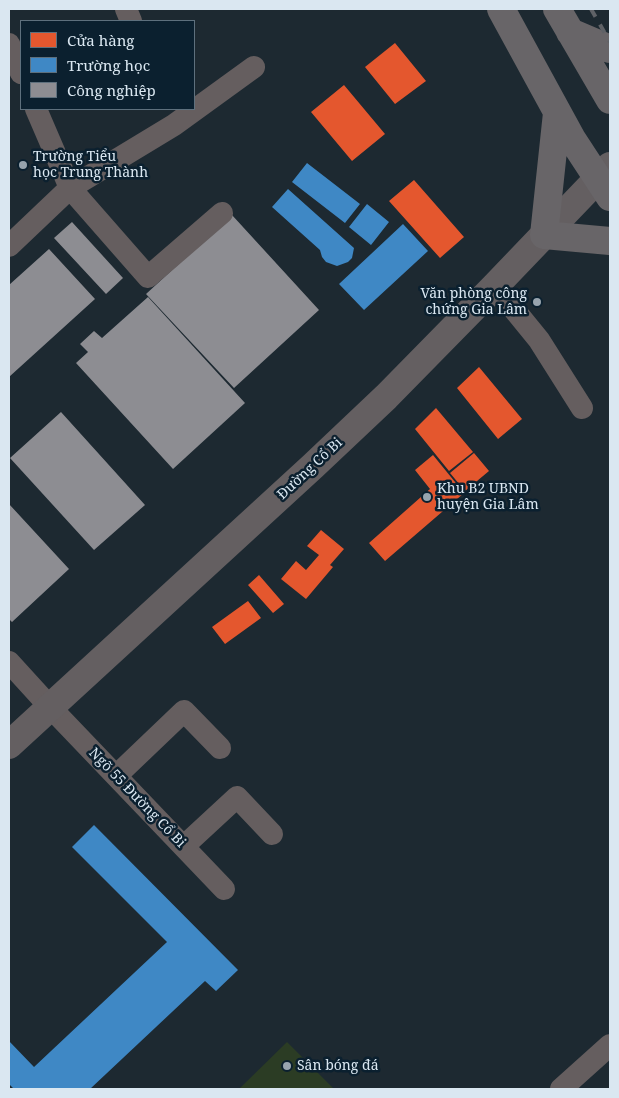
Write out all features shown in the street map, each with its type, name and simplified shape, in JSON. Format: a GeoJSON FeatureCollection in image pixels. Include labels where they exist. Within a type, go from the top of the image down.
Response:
{"type":"FeatureCollection","features":[{"type":"Feature","properties":{"kind":"highway"},"geometry":{"type":"LineString","coordinates":[[501,9],[557,113],[606,180]]}},
{"type":"Feature","properties":{"kind":"highway"},"geometry":{"type":"LineString","coordinates":[[557,9],[610,100]]}},
{"type":"Feature","properties":{"kind":"highway"},"geometry":{"type":"LineString","coordinates":[[570,32],[610,49]]}},
{"type":"Feature","properties":{"kind":"highway"},"geometry":{"type":"LineString","coordinates":[[557,113],[544,234],[610,241]]}},
{"type":"Feature","properties":{"kind":"main road","name":"Đường Cổ Bi"},"geometry":{"type":"LineString","coordinates":[[9,745],[386,397],[544,234],[606,180]]}},
{"type":"Feature","properties":{"kind":"street"},"geometry":{"type":"LineString","coordinates":[[9,44],[20,71]]}},
{"type":"Feature","properties":{"kind":"street"},"geometry":{"type":"LineString","coordinates":[[195,103],[254,67]]}},
{"type":"Feature","properties":{"kind":"street"},"geometry":{"type":"LineString","coordinates":[[36,110],[70,188],[148,277],[222,213]]}},
{"type":"Feature","properties":{"kind":"street"},"geometry":{"type":"LineString","coordinates":[[9,246],[70,188],[183,110]]}},
{"type":"Feature","properties":{"kind":"street"},"geometry":{"type":"LineString","coordinates":[[495,286],[539,340],[582,408]]}},
{"type":"Feature","properties":{"kind":"street","name":"Ngõ 55 Đường Cổ Bi"},"geometry":{"type":"LineString","coordinates":[[9,662],[224,888]]}},
{"type":"Feature","properties":{"kind":"street"},"geometry":{"type":"LineString","coordinates":[[116,776],[184,711],[220,748]]}},
{"type":"Feature","properties":{"kind":"street"},"geometry":{"type":"LineString","coordinates":[[184,846],[238,797],[272,834]]}},
{"type":"Feature","properties":{"kind":"street"},"geometry":{"type":"LineString","coordinates":[[561,1089],[610,1045]]}},
{"type":"Feature","properties":{"kind":"green space","name":"Sân bóng đá"},"geometry":{"type":"Polygon","coordinates":[[[287,1042],[334,1089],[239,1089],[287,1042]]]}},
{"type":"Feature","properties":{"kind":"building: Cửa hàng"},"geometry":{"type":"Polygon","coordinates":[[[395,43],[426,81],[395,104],[365,67],[395,43]]]}},
{"type":"Feature","properties":{"kind":"building: Cửa hàng"},"geometry":{"type":"Polygon","coordinates":[[[344,85],[385,134],[352,161],[311,112],[344,85]]]}},
{"type":"Feature","properties":{"kind":"building: Cửa hàng"},"geometry":{"type":"Polygon","coordinates":[[[414,180],[464,237],[440,258],[389,201],[414,180]]]}},
{"type":"Feature","properties":{"kind":"building: Cửa hàng"},"geometry":{"type":"Polygon","coordinates":[[[479,367],[522,419],[498,439],[457,388],[479,367]]]}},
{"type":"Feature","properties":{"kind":"building: Cửa hàng"},"geometry":{"type":"Polygon","coordinates":[[[436,408],[473,452],[449,471],[415,429],[436,408]]]}},
{"type":"Feature","properties":{"kind":"building: Cửa hàng"},"geometry":{"type":"Polygon","coordinates":[[[474,453],[489,471],[465,491],[450,473],[474,453]]]}},
{"type":"Feature","properties":{"kind":"building: Cửa hàng"},"geometry":{"type":"Polygon","coordinates":[[[433,455],[464,493],[385,561],[369,543],[430,489],[415,470],[433,455]]]}},
{"type":"Feature","properties":{"kind":"building: Cửa hàng"},"geometry":{"type":"Polygon","coordinates":[[[321,530],[344,549],[330,565],[333,567],[306,599],[281,579],[296,561],[306,570],[319,555],[307,546],[321,530]]]}},
{"type":"Feature","properties":{"kind":"building: Cửa hàng"},"geometry":{"type":"Polygon","coordinates":[[[259,575],[284,604],[273,613],[248,585],[259,575]]]}},
{"type":"Feature","properties":{"kind":"building: Cửa hàng"},"geometry":{"type":"Polygon","coordinates":[[[248,601],[261,618],[225,644],[212,627],[248,601]]]}},
{"type":"Feature","properties":{"kind":"building: Trường học"},"geometry":{"type":"Polygon","coordinates":[[[307,163],[360,204],[345,223],[292,182],[307,163]]]}},
{"type":"Feature","properties":{"kind":"building: Trường học"},"geometry":{"type":"Polygon","coordinates":[[[288,189],[354,248],[352,258],[348,262],[337,266],[326,262],[320,250],[272,207],[288,189]]]}},
{"type":"Feature","properties":{"kind":"building: Trường học"},"geometry":{"type":"Polygon","coordinates":[[[367,204],[389,222],[371,245],[349,227],[367,204]]]}},
{"type":"Feature","properties":{"kind":"building: Trường học"},"geometry":{"type":"Polygon","coordinates":[[[403,224],[428,251],[364,310],[339,284],[403,224]]]}},
{"type":"Feature","properties":{"kind":"building: Trường học"},"geometry":{"type":"Polygon","coordinates":[[[94,825],[238,970],[216,991],[205,981],[90,1089],[14,1089],[9,1084],[9,1041],[34,1067],[167,942],[72,847],[94,825]]]}},
{"type":"Feature","properties":{"kind":"building: Công nghiệp"},"geometry":{"type":"Polygon","coordinates":[[[232,215],[319,310],[234,388],[146,294],[232,215]]]}},
{"type":"Feature","properties":{"kind":"building: Công nghiệp"},"geometry":{"type":"Polygon","coordinates":[[[72,222],[123,278],[106,294],[54,238],[72,222]]]}},
{"type":"Feature","properties":{"kind":"building: Công nghiệp"},"geometry":{"type":"Polygon","coordinates":[[[49,249],[95,299],[9,377],[9,285],[49,249]]]}},
{"type":"Feature","properties":{"kind":"building: Công nghiệp"},"geometry":{"type":"Polygon","coordinates":[[[148,297],[245,403],[173,469],[76,363],[88,352],[80,344],[94,331],[102,338],[148,297]]]}},
{"type":"Feature","properties":{"kind":"building: Công nghiệp"},"geometry":{"type":"Polygon","coordinates":[[[61,412],[145,505],[94,550],[10,458],[61,412]]]}},
{"type":"Feature","properties":{"kind":"building: Công nghiệp"},"geometry":{"type":"Polygon","coordinates":[[[9,504],[69,569],[12,622],[9,619],[9,504]]]}},
{"type":"Feature","properties":{"kind":"railway"},"geometry":{"type":"LineString","coordinates":[[591,9],[610,42]]}},
{"type":"Feature","properties":{"kind":"place","name":"Trường Tiểu học Trung Thành"},"geometry":{"type":"Point","coordinates":[23,165]}},
{"type":"Feature","properties":{"kind":"place","name":"Văn phòng công chứng Gia Lâm"},"geometry":{"type":"Point","coordinates":[537,302]}},
{"type":"Feature","properties":{"kind":"place","name":"Khu B2 UBND huyện Gia Lâm"},"geometry":{"type":"Point","coordinates":[427,497]}},
{"type":"Feature","properties":{"kind":"place","name":"Sân bóng đá"},"geometry":{"type":"Point","coordinates":[287,1066]}}]}
